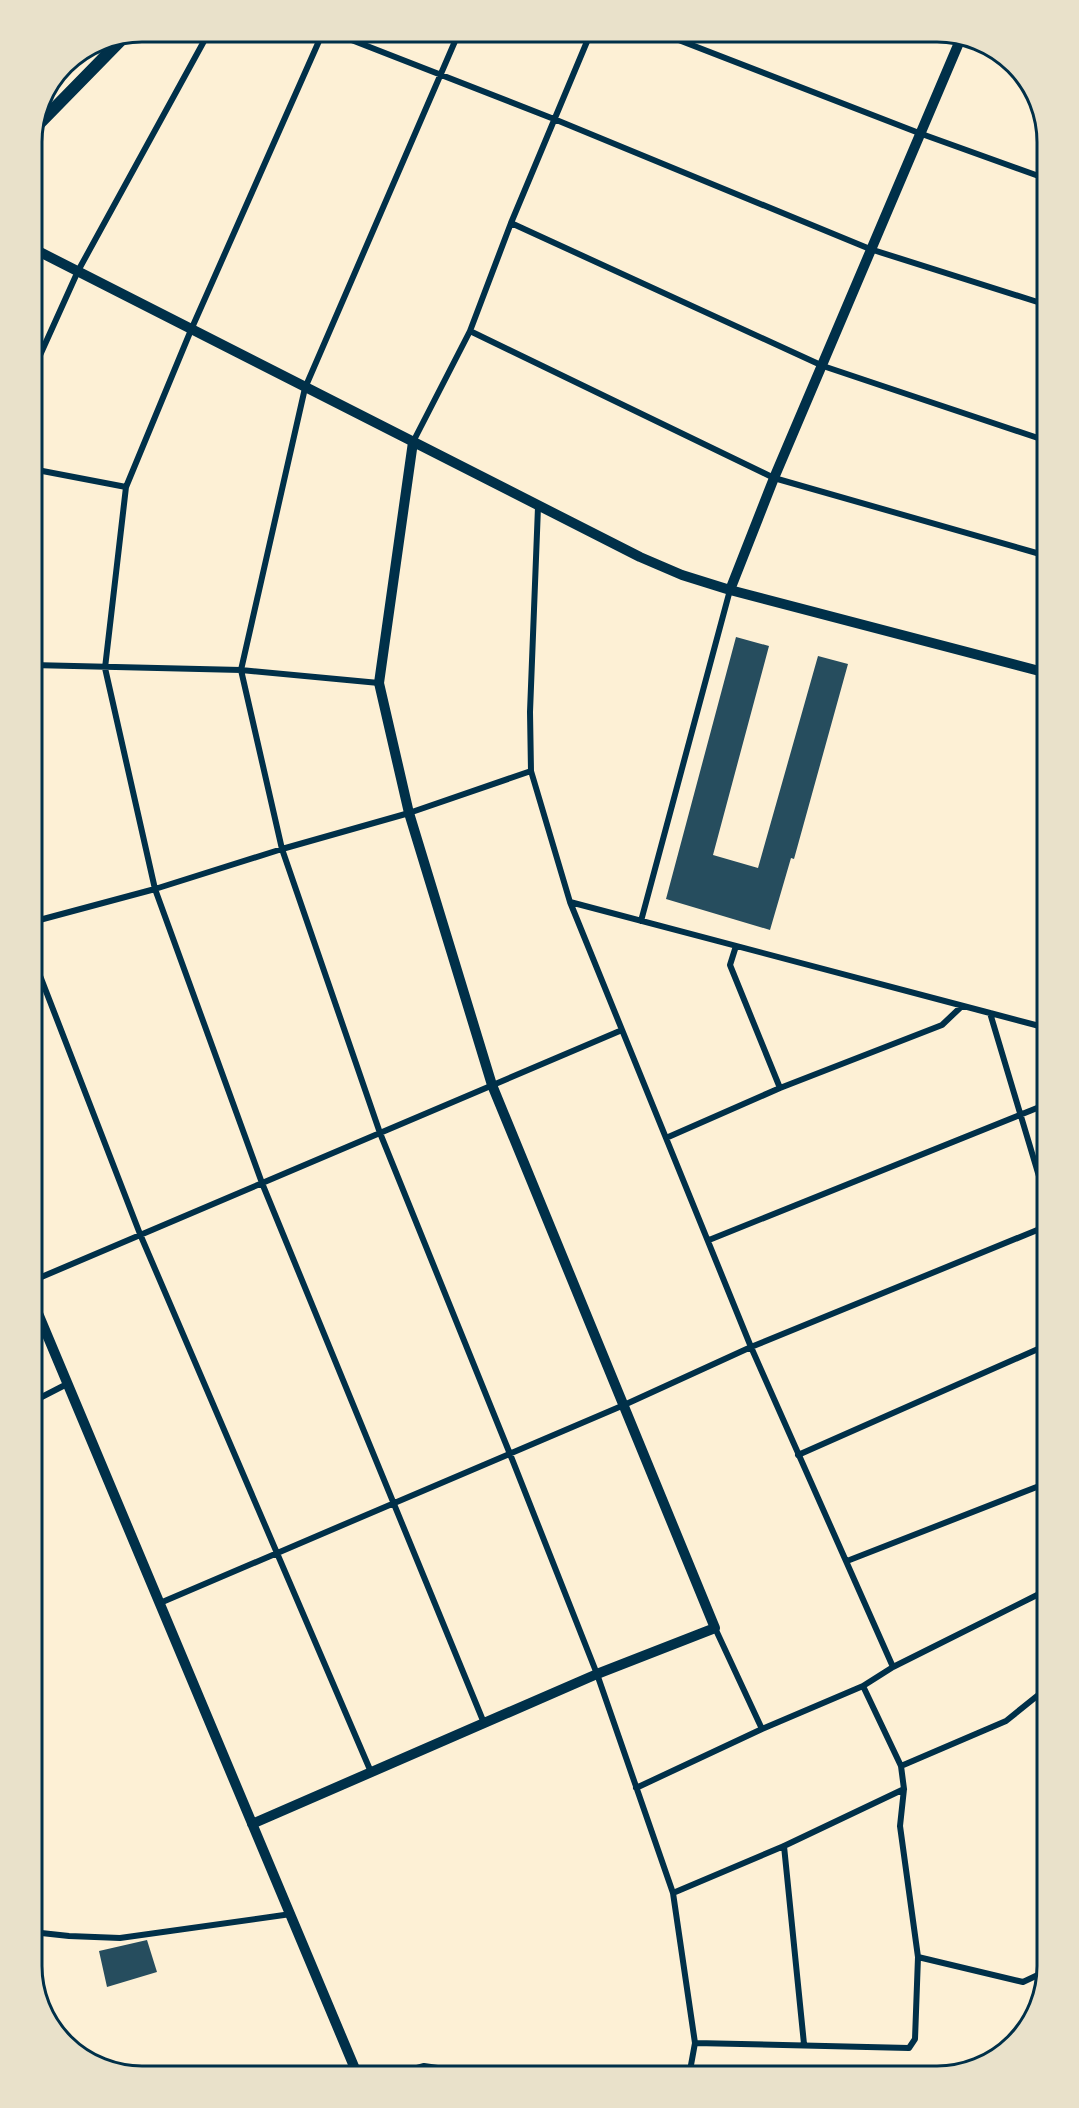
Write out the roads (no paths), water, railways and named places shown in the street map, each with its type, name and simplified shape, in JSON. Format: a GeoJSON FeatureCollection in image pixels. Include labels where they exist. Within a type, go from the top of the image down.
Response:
{"type":"FeatureCollection","features":[{"type":"Feature","properties":{"kind":"main road"},"geometry":{"type":"LineString","coordinates":[[45,117],[115,46]]}},
{"type":"Feature","properties":{"kind":"street"},"geometry":{"type":"LineString","coordinates":[[42,351],[78,271],[204,42]]}},
{"type":"Feature","properties":{"kind":"street"},"geometry":{"type":"LineString","coordinates":[[319,42],[191,330],[126,487],[105,668],[155,890],[262,1183],[484,1723]]}},
{"type":"Feature","properties":{"kind":"street"},"geometry":{"type":"LineString","coordinates":[[356,42],[870,249],[1037,302]]}},
{"type":"Feature","properties":{"kind":"street"},"geometry":{"type":"LineString","coordinates":[[455,42],[305,388],[241,670],[282,849],[380,1133],[597,1674],[673,1893],[695,2043],[691,2066]]}},
{"type":"Feature","properties":{"kind":"street"},"geometry":{"type":"LineString","coordinates":[[587,42],[511,222],[470,330],[413,442],[379,682],[408,813],[492,1085],[715,1628],[762,1729]]}},
{"type":"Feature","properties":{"kind":"street"},"geometry":{"type":"LineString","coordinates":[[684,42],[919,133],[1037,175]]}},
{"type":"Feature","properties":{"kind":"street"},"geometry":{"type":"LineString","coordinates":[[641,921],[730,590],[774,478],[958,44]]}},
{"type":"Feature","properties":{"kind":"street"},"geometry":{"type":"LineString","coordinates":[[511,222],[823,366],[1037,438]]}},
{"type":"Feature","properties":{"kind":"street"},"geometry":{"type":"LineString","coordinates":[[42,253],[538,507],[682,575],[730,590],[1037,670]]}},
{"type":"Feature","properties":{"kind":"street"},"geometry":{"type":"LineString","coordinates":[[470,330],[774,478],[1037,553]]}},
{"type":"Feature","properties":{"kind":"street"},"geometry":{"type":"LineString","coordinates":[[42,472],[126,487]]}},
{"type":"Feature","properties":{"kind":"street"},"geometry":{"type":"LineString","coordinates":[[538,507],[530,712],[531,771],[570,902],[752,1347],[893,1667]]}},
{"type":"Feature","properties":{"kind":"street"},"geometry":{"type":"LineString","coordinates":[[42,665],[241,670],[379,682]]}},
{"type":"Feature","properties":{"kind":"street"},"geometry":{"type":"LineString","coordinates":[[42,919],[155,890],[282,849],[408,813],[531,771]]}},
{"type":"Feature","properties":{"kind":"street"},"geometry":{"type":"LineString","coordinates":[[570,902],[1037,1026]]}},
{"type":"Feature","properties":{"kind":"street"},"geometry":{"type":"LineString","coordinates":[[736,946],[730,965],[780,1088]]}},
{"type":"Feature","properties":{"kind":"street"},"geometry":{"type":"LineString","coordinates":[[42,981],[140,1234],[371,1772]]}},
{"type":"Feature","properties":{"kind":"street"},"geometry":{"type":"LineString","coordinates":[[666,1138],[780,1088],[942,1025],[962,1006]]}},
{"type":"Feature","properties":{"kind":"street"},"geometry":{"type":"LineString","coordinates":[[990,1013],[1037,1171]]}},
{"type":"Feature","properties":{"kind":"street"},"geometry":{"type":"LineString","coordinates":[[42,1277],[622,1030]]}},
{"type":"Feature","properties":{"kind":"street"},"geometry":{"type":"LineString","coordinates":[[709,1240],[1037,1108]]}},
{"type":"Feature","properties":{"kind":"street"},"geometry":{"type":"LineString","coordinates":[[160,1603],[624,1405],[752,1347],[1037,1230]]}},
{"type":"Feature","properties":{"kind":"street"},"geometry":{"type":"LineString","coordinates":[[42,1323],[354,2066]]}},
{"type":"Feature","properties":{"kind":"street"},"geometry":{"type":"LineString","coordinates":[[798,1455],[1037,1349]]}},
{"type":"Feature","properties":{"kind":"street"},"geometry":{"type":"LineString","coordinates":[[42,1397],[67,1384]]}},
{"type":"Feature","properties":{"kind":"street"},"geometry":{"type":"LineString","coordinates":[[847,1561],[1037,1487]]}},
{"type":"Feature","properties":{"kind":"street"},"geometry":{"type":"LineString","coordinates":[[636,1788],[762,1729],[863,1686],[893,1667],[1037,1595]]}},
{"type":"Feature","properties":{"kind":"street"},"geometry":{"type":"LineString","coordinates":[[252,1824],[597,1674],[715,1628]]}},
{"type":"Feature","properties":{"kind":"street"},"geometry":{"type":"LineString","coordinates":[[695,2043],[909,2048],[915,2039],[918,1957],[900,1826],[904,1789],[900,1766],[863,1686]]}},
{"type":"Feature","properties":{"kind":"street"},"geometry":{"type":"LineString","coordinates":[[900,1766],[1006,1721],[1037,1696]]}},
{"type":"Feature","properties":{"kind":"street"},"geometry":{"type":"LineString","coordinates":[[673,1893],[784,1846],[904,1789]]}},
{"type":"Feature","properties":{"kind":"street"},"geometry":{"type":"LineString","coordinates":[[784,1846],[804,2044]]}},
{"type":"Feature","properties":{"kind":"street"},"geometry":{"type":"LineString","coordinates":[[42,1933],[120,1938],[291,1914]]}},
{"type":"Feature","properties":{"kind":"street"},"geometry":{"type":"LineString","coordinates":[[918,1957],[1023,1982],[1036,1976]]}}]}
